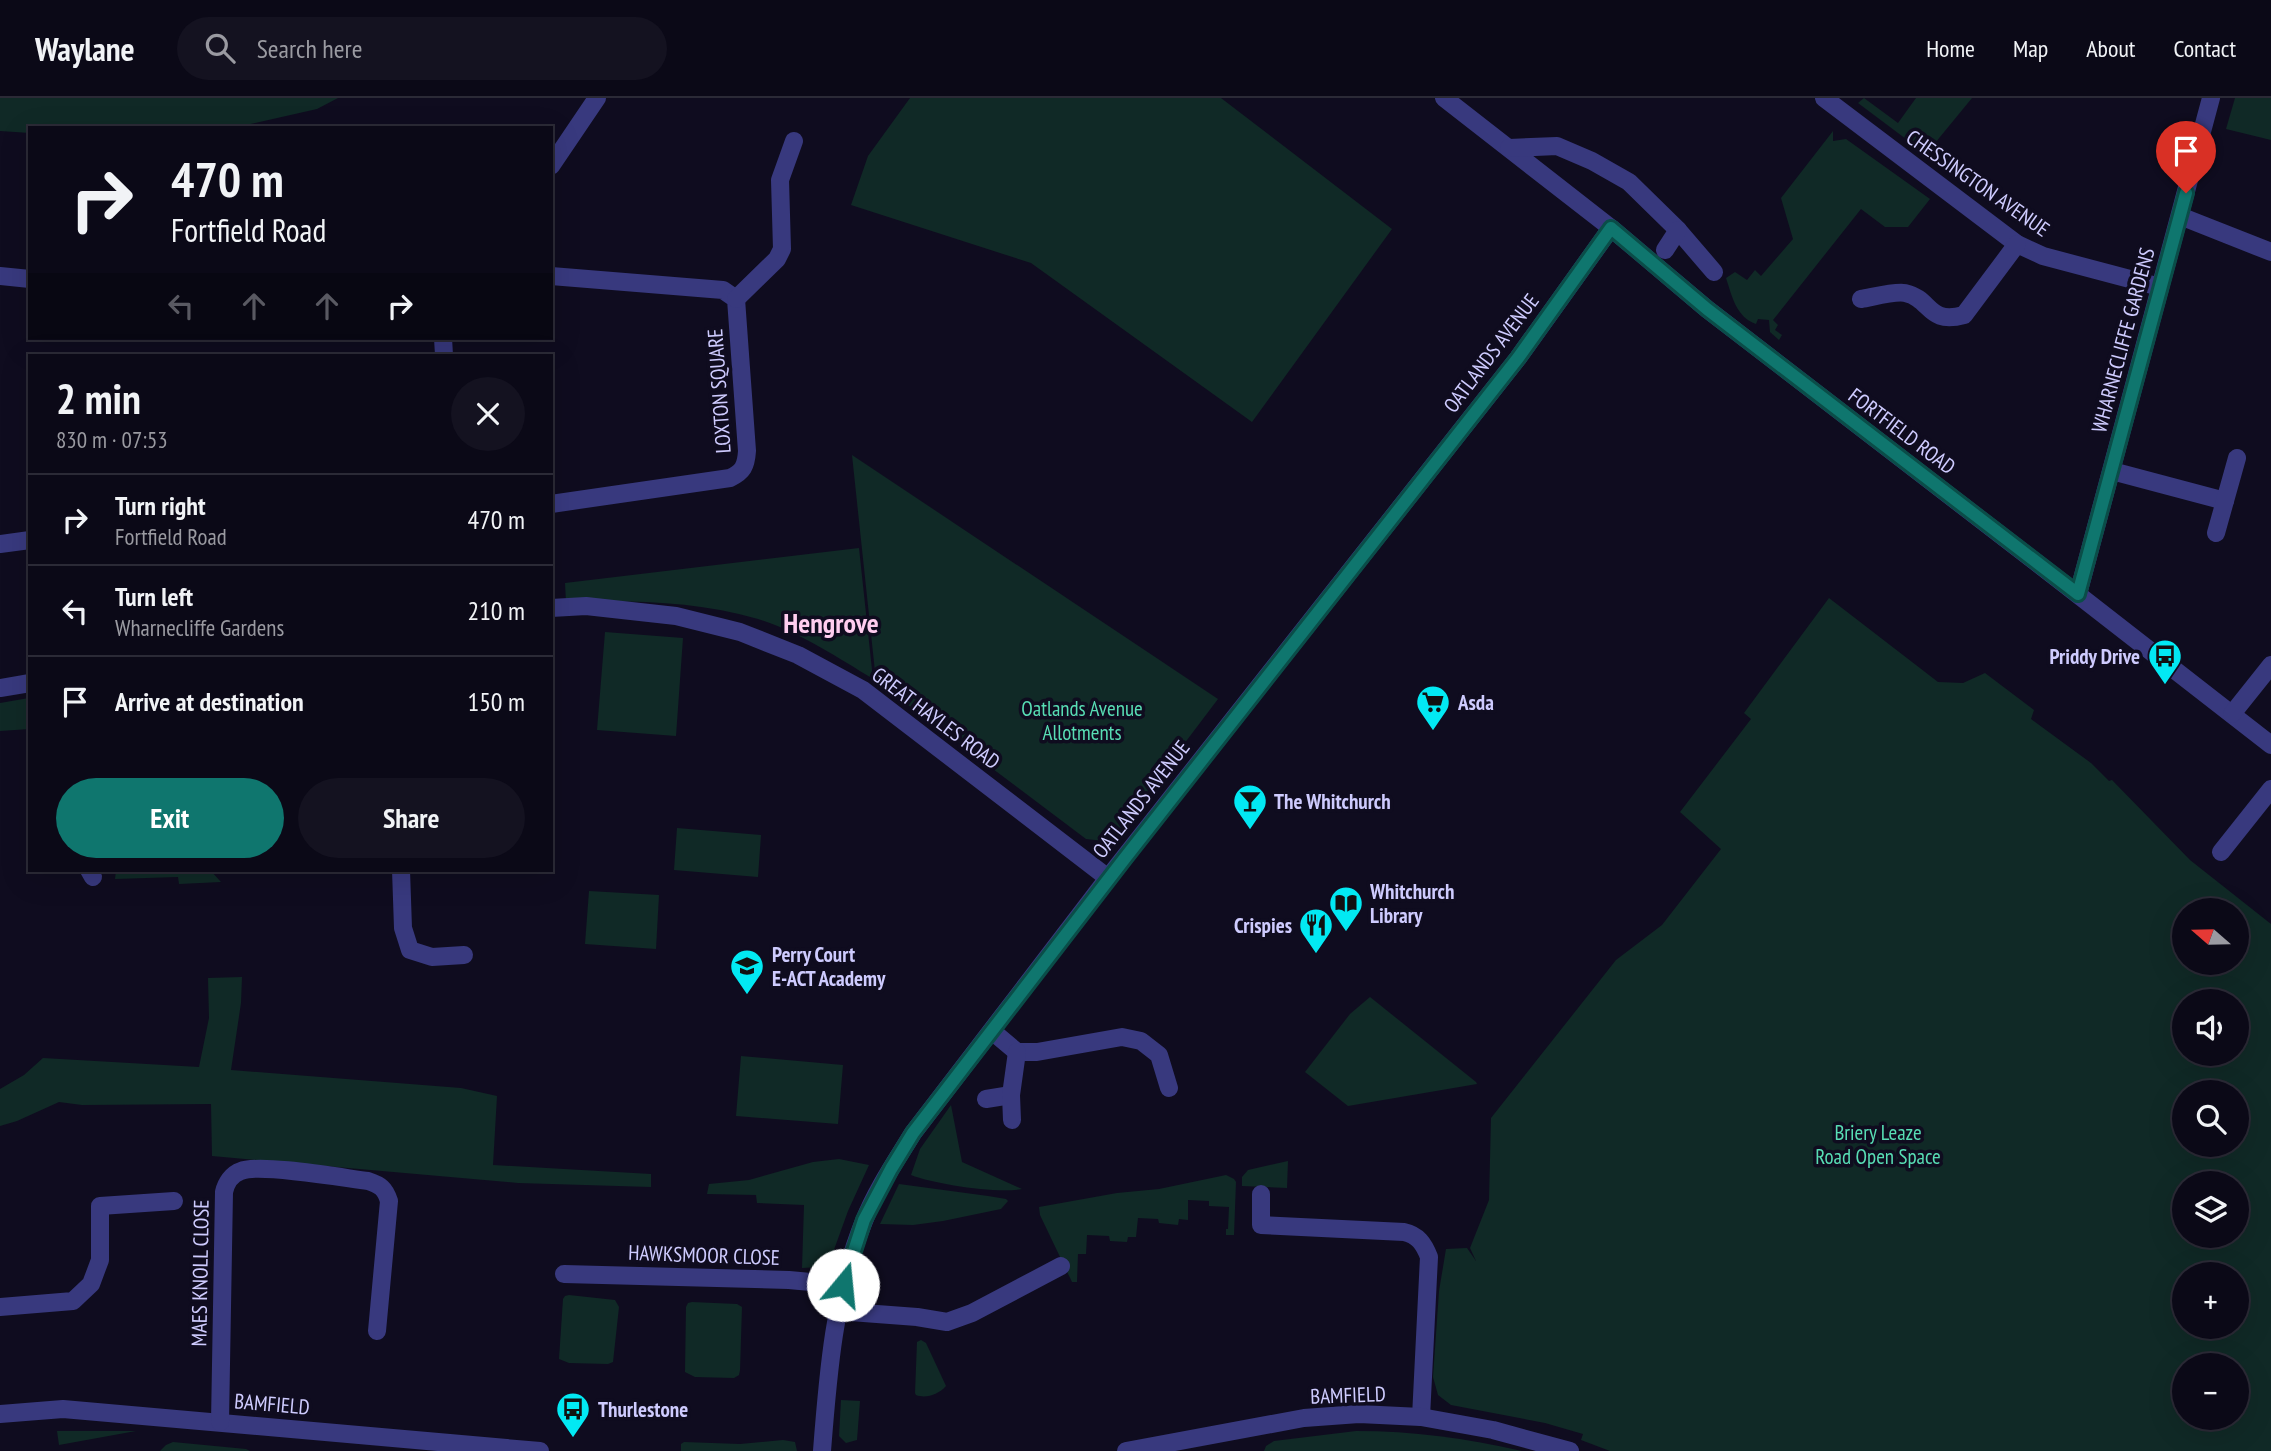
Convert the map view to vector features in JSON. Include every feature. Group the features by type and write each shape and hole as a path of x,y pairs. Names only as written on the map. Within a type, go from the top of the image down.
{"street":[{"path":"553,163 597,98"},
{"name":"FORTFIELD ROAD","path":"1444,98 1611,228 1707,309 2271,746"},
{"name":"CHESSINGTON AVENUE","path":"1824,98 2017,244 2043,256 2160,288"},
{"name":"WHARNECLIFFE GARDENS","path":"2078,594 2211,98"},
{"path":"736,299 776,259 782,249 780,180 794,141"},
{"path":"1509,148 1557,146 1592,161 1629,182 1678,230 1714,272"},
{"path":"2180,216 2271,252"},
{"name":"OATLANDS AVENUE","path":"822,1451 829,1363 843,1285 864,1220 913,1133 1108,878 1518,358 1611,228"},
{"path":"1665,250 1678,230"},
{"path":"1861,299 1902,292 1912,296 1939,317 1964,315 2017,244"},
{"path":"0,276 28,279"},
{"name":"LOXTON SQUARE","path":"553,276 723,290 736,299 747,452 746,465 740,474 730,478 553,504"},
{"path":"2216,533 2237,458"},
{"path":"2112,471 2225,501"},
{"path":"0,544 28,540"},
{"name":"GREAT HAYLES ROAD","path":"553,608 586,606 676,616 740,632 798,655 863,690 1108,878"},
{"path":"2232,714 2271,665"},
{"path":"0,688 28,683"},
{"path":"2221,852 2271,789"},
{"path":"401,872 403,928 410,950 432,957 464,956"},
{"path":"992,1031 1017,1052 1037,1052 1122,1037 1141,1041 1159,1055 1169,1088"},
{"path":"1012,1120 1011,1096 1017,1052"},
{"path":"986,1100 1011,1096"},
{"name":"MAES KNOLL CLOSE","path":"220,1422 224,1192 230,1178 241,1170 259,1168 368,1181 385,1189 389,1201 377,1331"},
{"path":"1261,1194 1261,1225 1404,1232 1423,1243 1429,1257 1421,1417"},
{"path":"0,1307 73,1301 91,1284 100,1260 100,1206 174,1201"},
{"path":"837,1311 947,1322 972,1313 1061,1266"},
{"name":"HAWKSMOOR CLOSE","path":"564,1274 789,1280 843,1285"},
{"name":"BAMFIELD","path":"0,1413 62,1409 220,1422 358,1443 540,1451"},
{"name":"BAMFIELD","path":"1126,1451 1304,1418 1359,1414 1421,1417 1493,1430 1570,1451"}],"green space":[{"path":"0,98 338,98 317,109 242,126 28,126 28,133 0,131"},
{"path":"910,98 1221,98 1392,229 1252,422 1031,263 851,205 868,156"},
{"path":"1864,98 1898,123 1916,98 1972,98 1926,154 1858,103"},
{"path":"2235,98 2271,98 2271,140 2226,129"},
{"path":"1833,131 1833,141 1846,139 1930,199 1908,227 1885,227 1861,209 1773,320 1778,325 1775,330 1782,335 1779,340 1770,332 1769,320 1758,319 1756,324 1739,311 1726,278 1735,272 1747,280 1755,270 1761,276 1793,239 1781,198"},
{"name":"Oatlands Avenue Allotments","path":"852,455 1218,699 1116,834 1104,841 1086,839 876,681"},
{"path":"859,548 873,679 788,630 735,613 663,603 566,602 565,583"},
{"name":"Briery Leaze Road Open Space","path":"1829,598 1938,682 1963,683 1985,673 2034,710 2031,719 2091,763 2109,781 2112,780 2190,860 2238,898 2172,898 2172,975 2249,975 2249,907 2271,924 2271,1451 1610,1451 1581,1440 1583,1434 1545,1423 1451,1405 1438,1395 1433,1377 1439,1291 1446,1249 1467,1248 1476,1261 1470,1248 1489,1200 1491,1118 1616,960 1662,925 1721,849 1680,812 1751,719 1744,713"},
{"path":"605,632 683,638 676,736 597,730"},
{"path":"28,698 28,729 0,731 0,703"},
{"path":"677,828 761,835 758,877 674,870"},
{"path":"116,872 212,872 221,882 179,884 178,877 115,879"},
{"path":"589,891 659,895 656,949 585,944"},
{"path":"242,977 231,1070 461,1088 497,1096 493,1165 651,1174 651,1187 518,1183 212,1156 211,1104 82,1105 59,1102 0,1126 0,1089 24,1075 43,1058 199,1067 209,1018 208,978"},
{"path":"1370,997 1477,1084 1348,1106 1305,1072 1350,1014"},
{"path":"741,1056 843,1065 838,1124 736,1116"},
{"path":"951,1105 962,1162 1022,1189 966,1187 911,1175 920,1149"},
{"path":"839,1159 869,1165 831,1258 820,1267 802,1268 804,1205 757,1203 756,1195 707,1194 709,1184 749,1180 813,1162"},
{"path":"1288,1161 1287,1188 1242,1186 1242,1177 1248,1170"},
{"path":"1226,1175 1236,1182 1234,1235 1226,1235 1229,1207 1209,1206 1209,1201 1188,1200 1188,1220 1179,1219 1178,1225 1159,1223 1158,1219 1138,1218 1136,1237 1128,1237 1127,1242 1110,1241 1109,1236 1087,1235 1086,1254 1078,1254 1077,1282 1072,1282 1040,1215 1039,1207 1117,1193 1159,1189"},
{"path":"899,1184 1008,1201 1001,1209 943,1221 913,1225 880,1224"},
{"path":"569,1295 615,1300 619,1307 613,1362 569,1363 559,1359 563,1299"},
{"path":"692,1302 737,1304 742,1307 740,1370 739,1375 734,1378 695,1377 685,1372 686,1307"},
{"path":"921,1340 926,1343 946,1386 928,1396 915,1393 917,1342"},
{"path":"841,1400 860,1401 857,1440 846,1443 839,1436"},
{"path":"57,1431 136,1431 59,1445"},
{"path":"1356,1431 1439,1436 1522,1451 1264,1451 1266,1446 1274,1441"},
{"path":"783,1440 795,1442 797,1451 681,1451 681,1444 684,1442 740,1444"},
{"path":"173,1442 246,1449 250,1451 160,1451"}],"place":[{"name":"Priddy Drive","path":"2165,686"},
{"name":"Asda","path":"1433,732"},
{"name":"The Whitchurch","path":"1250,831"},
{"name":"Whitchurch Library","path":"1346,933"},
{"name":"Crispies","path":"1316,955"},
{"name":"Perry Court E-ACT Academy","path":"747,996"},
{"name":"Thurlestone","path":"573,1439"}],"district":[{"name":"Hengrove","path":"831,622"}],"route":[{"path":"843,1285 864,1220 913,1133 1259,686 1518,358 1611,228 1707,309 2078,594 2186,193"}]}
